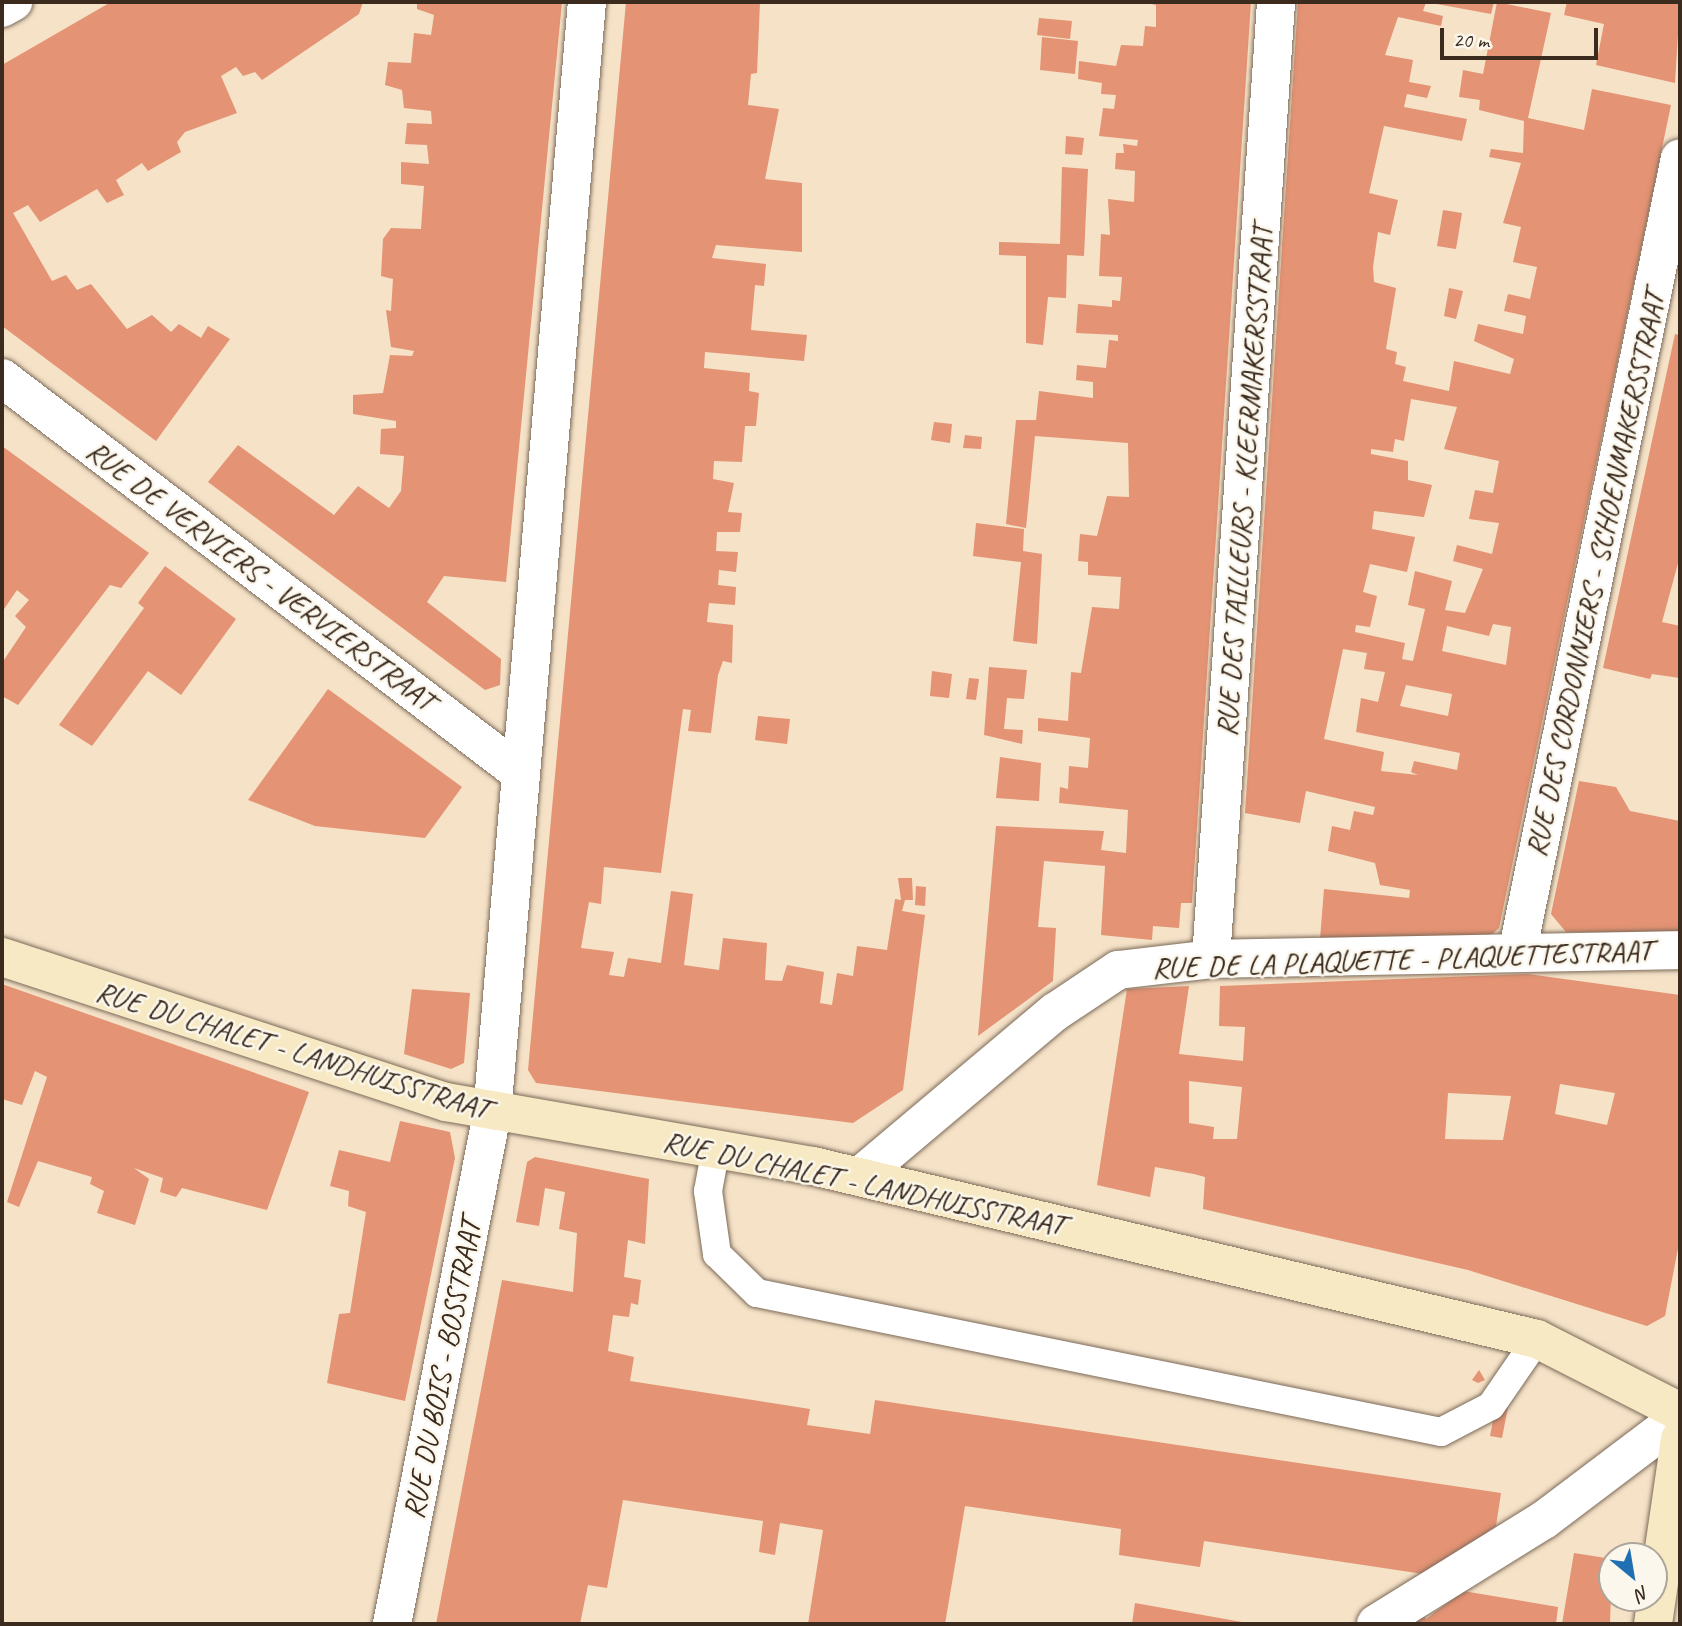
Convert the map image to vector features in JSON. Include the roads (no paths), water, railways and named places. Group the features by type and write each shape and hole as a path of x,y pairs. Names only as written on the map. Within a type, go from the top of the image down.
{"street":[{"path":"2,8 13,2"},
{"name":"RUE DU BOIS - BOSSTRAAT","path":"393,1624 492,1114 587,2"},
{"name":"RUE DES TAILLEURS - KLEERMAKERSSTRAAT","path":"1211,959 1276,2"},
{"name":"RUE DES CORDONNIERS - SCHOENMAKERSSTRAAT","path":"1518,949 1680,158"},
{"name":"RUE DE VERVIERS - VERVIERSTRAAT","path":"2,378 520,772"},
{"name":"RUE DE LA PLAQUETTE - PLAQUETTESTRAAT","path":"860,1176 1055,1012 1118,970 1211,959 1518,949 1680,950"},
{"name":"RUE DU CHALET - LANDHUISSTRAAT","path":"2,957 492,1114 716,1148 860,1176 1538,1339 1680,1415"},
{"path":"1376,1624 1545,1520 1680,1415"},
{"path":"1653,1624 1680,1439"}],"lane":[{"path":"716,1148 708,1191 718,1254 757,1293 1441,1432 1491,1406 1538,1339"}]}
